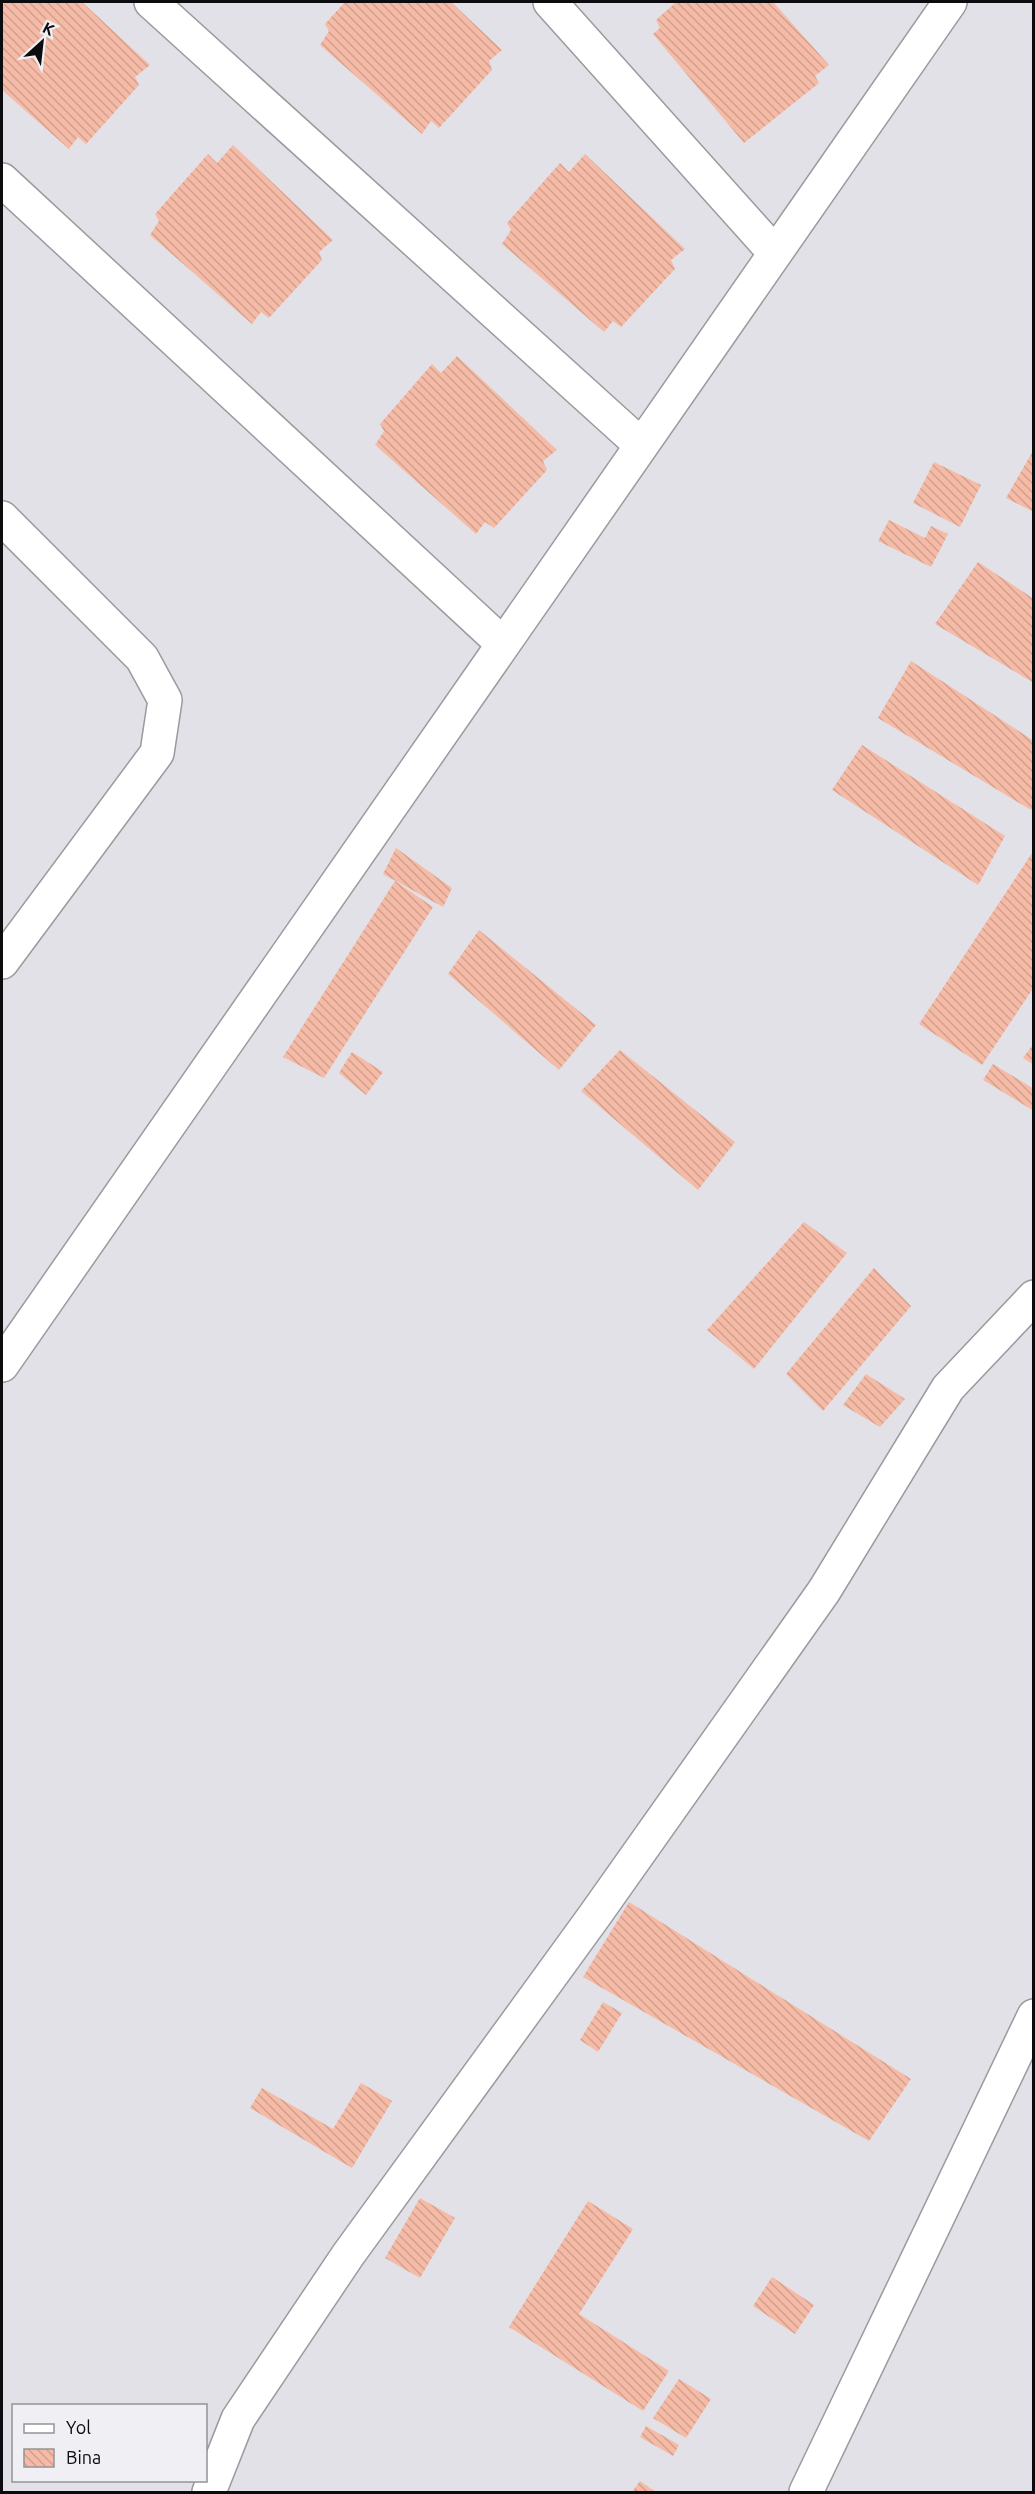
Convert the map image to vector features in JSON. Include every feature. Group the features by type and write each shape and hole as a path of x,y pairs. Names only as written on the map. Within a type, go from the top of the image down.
{"street":[{"path":"151,2 641,446"},
{"path":"550,2 775,253"},
{"path":"2,1365 950,2"},
{"path":"2,180 503,644"},
{"path":"2,518 142,658 165,699 157,753 2,963"},
{"path":"209,2493 238,2419 348,2255 595,1915 824,1591 948,1388 1034,1297"},
{"path":"806,2493 1034,2016"}],"building":[{"path":"5,2 82,2 150,65 135,77 139,85 86,144 78,137 69,149 2,90 2,6"},
{"path":"345,2 451,2 502,50 489,61 492,70 439,128 431,121 422,134 320,45 329,31 325,24"},
{"path":"676,2 773,2 829,65 815,76 819,83 744,143 653,34 660,28 656,20"},
{"path":"233,145 333,240 319,252 322,260 269,318 261,312 252,324 150,235 159,221 155,214 208,154 217,163"},
{"path":"585,154 685,249 671,260 675,269 621,327 613,321 604,332 502,244 511,230 507,223 560,163 569,172"},
{"path":"457,356 557,450 543,461 547,470 494,528 485,522 476,534 375,445 384,431 380,424 432,364 441,373"},
{"path":"1034,449 1034,512 1006,498"},
{"path":"934,462 981,485 960,527 913,503"},
{"path":"889,520 925,538 931,526 948,534 931,567 878,541"},
{"path":"978,562 1034,599 1034,683 935,624"},
{"path":"911,661 1034,741 1034,805 1031,810 878,718"},
{"path":"862,745 1005,836 978,885 832,790"},
{"path":"396,848 452,888 443,907 383,874"},
{"path":"1034,850 1034,987 982,1065 919,1024"},
{"path":"395,881 433,907 324,1078 283,1057"},
{"path":"479,930 596,1025 559,1070 448,974"},
{"path":"1034,1043 1034,1065 1023,1058"},
{"path":"620,1050 735,1142 698,1190 581,1091"},
{"path":"352,1052 383,1072 366,1095 339,1073"},
{"path":"993,1064 1034,1089 1034,1111 983,1080"},
{"path":"804,1222 847,1253 754,1369 707,1330"},
{"path":"874,1268 911,1306 823,1411 786,1374"},
{"path":"866,1374 905,1399 880,1427 843,1405"},
{"path":"629,1902 911,2079 869,2141 583,1977"},
{"path":"603,2002 622,2013 598,2052 580,2040"},
{"path":"361,2083 392,2101 352,2168 250,2108 262,2088 333,2129"},
{"path":"420,2198 455,2218 420,2278 385,2258"},
{"path":"588,2201 633,2229 579,2314 669,2371 643,2411 509,2327"},
{"path":"772,2277 814,2305 795,2334 753,2306"},
{"path":"679,2379 711,2399 686,2438 653,2418"},
{"path":"646,2426 679,2445 673,2456 640,2437"},
{"path":"640,2481 656,2492 632,2492"}]}
